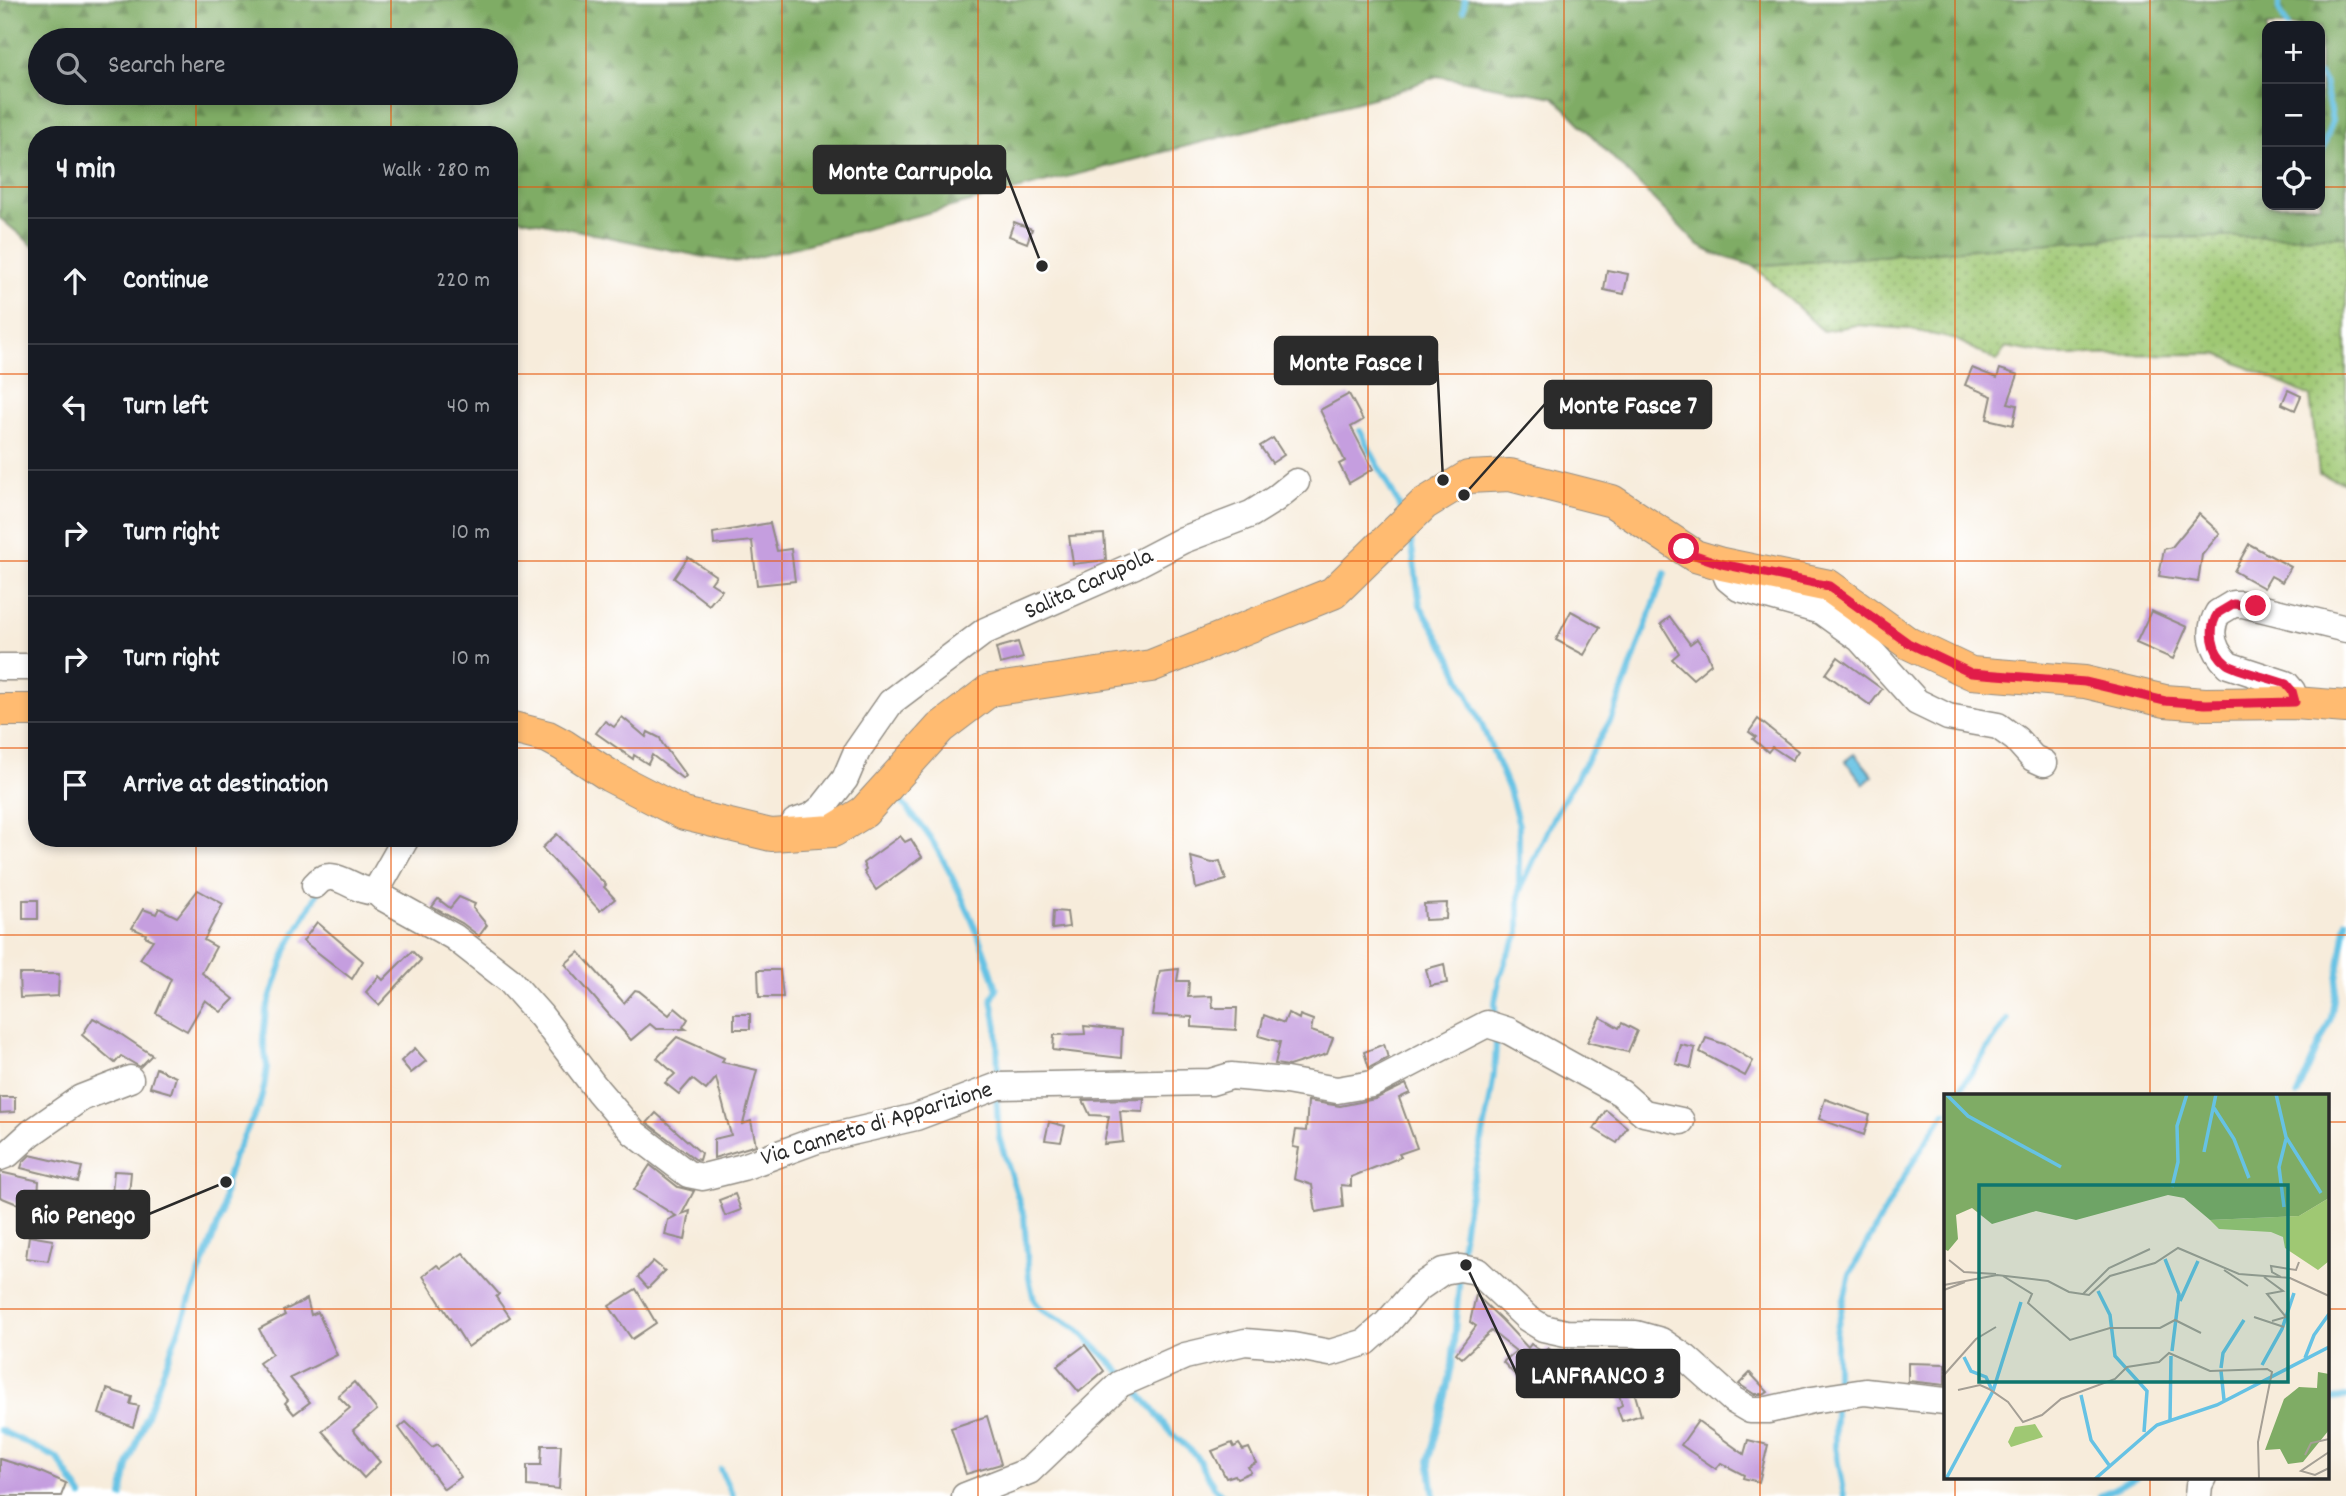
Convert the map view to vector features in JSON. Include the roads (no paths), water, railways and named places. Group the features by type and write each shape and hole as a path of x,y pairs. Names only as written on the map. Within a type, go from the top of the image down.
{"main road":[{"path":"518,729 548,737 627,785 684,814 771,835 833,831 864,812 940,728 990,691 1151,666 1332,593 1424,504 1468,477 1510,475 1612,501 1695,555 1722,564 1829,586 1908,643 1971,673 2085,682 2165,701 2205,704 2295,702 2346,706"},
{"path":"0,710 28,710"}],"street":[{"name":"Salita Carupola","path":"789,835 795,822 812,816 823,807 845,779 857,751 891,702 985,631 1125,570 1183,540 1251,514 1296,482"},
{"path":"1722,564 1728,579 1739,588 1821,611 1860,639 1917,702 1948,717 1998,726 2016,738 2033,758 2044,763"},
{"path":"2295,702 2292,691 2286,684 2237,668 2221,658 2216,649 2212,629 2218,613 2233,604 2243,604 2346,629"},
{"path":"0,667 28,667"},
{"path":"315,885 323,877 330,877 369,892 376,891 401,847"},
{"name":"Via Canneto di Apparizione","path":"376,891 382,897 454,937 509,980 634,1133 688,1174 695,1176 703,1177 743,1167 817,1140 916,1117 998,1086 1211,1082 1231,1076 1286,1080 1337,1090 1372,1084 1487,1024 1509,1031 1621,1093 1644,1113 1681,1121"},
{"path":"0,1157 8,1154 31,1133 81,1098 130,1079"},
{"path":"965,1496 1029,1471 1120,1384 1185,1356 1245,1342 1293,1346 1330,1353 1366,1342 1417,1289 1443,1271 1460,1268 1477,1271 1527,1318 1543,1328 1566,1333 1636,1334 1661,1341 1686,1358 1733,1400 1750,1410 1768,1410 1865,1392 1944,1401"},
{"path":"2198,1496 2202,1478"}],"water":[{"path":"1855,754 1873,776 1864,784 1846,761"}],"waterway":[{"path":"1463,11 1465,0"},
{"path":"2279,0 2279,9 2285,21"},
{"path":"2323,147 2332,121 2325,84"},
{"path":"1360,431 1403,513"},
{"path":"1410,533 1420,605 1450,656 1481,723 1509,790 1519,825 1519,934 1507,956 1499,981 1495,1020"},
{"path":"1519,892 1554,816 1613,716 1665,573"},
{"path":"900,800 926,832 944,861 970,915 991,970 997,989 992,999 997,1027 998,1079"},
{"path":"122,1496 128,1466 221,1216 226,1182 234,1156 259,1106 267,1067 263,1038 266,1011 287,948 319,891"},
{"path":"2297,1094 2331,1018 2346,921"},
{"path":"1957,1094 2007,1020"},
{"path":"1461,1258 1468,1202 1492,1091 1496,1034"},
{"path":"996,1093 999,1137 1024,1217 1029,1278 1034,1300 1042,1310 1075,1327 1123,1374"},
{"path":"1836,1385 1836,1333 1850,1274 1906,1173 1944,1114"},
{"path":"1434,1496 1429,1459 1452,1365 1460,1274"},
{"path":"1133,1385 1172,1434 1196,1455 1214,1487 1223,1496"},
{"path":"2328,1400 2346,1397"},
{"path":"1835,1405 1835,1447 1844,1496"},
{"path":"0,1430 57,1458 82,1496"},
{"path":"720,1469 733,1496"},
{"path":"2100,1496 2134,1478"}],"place":[{"name":"Monte Carrupola","path":"1042,266"},
{"name":"Monte Fasce 1","path":"1443,480"},
{"name":"Monte Fasce 7","path":"1464,495"},
{"name":"Rio Penego","path":"226,1182"},
{"name":"LANFRANCO 3","path":"1466,1265"}]}
